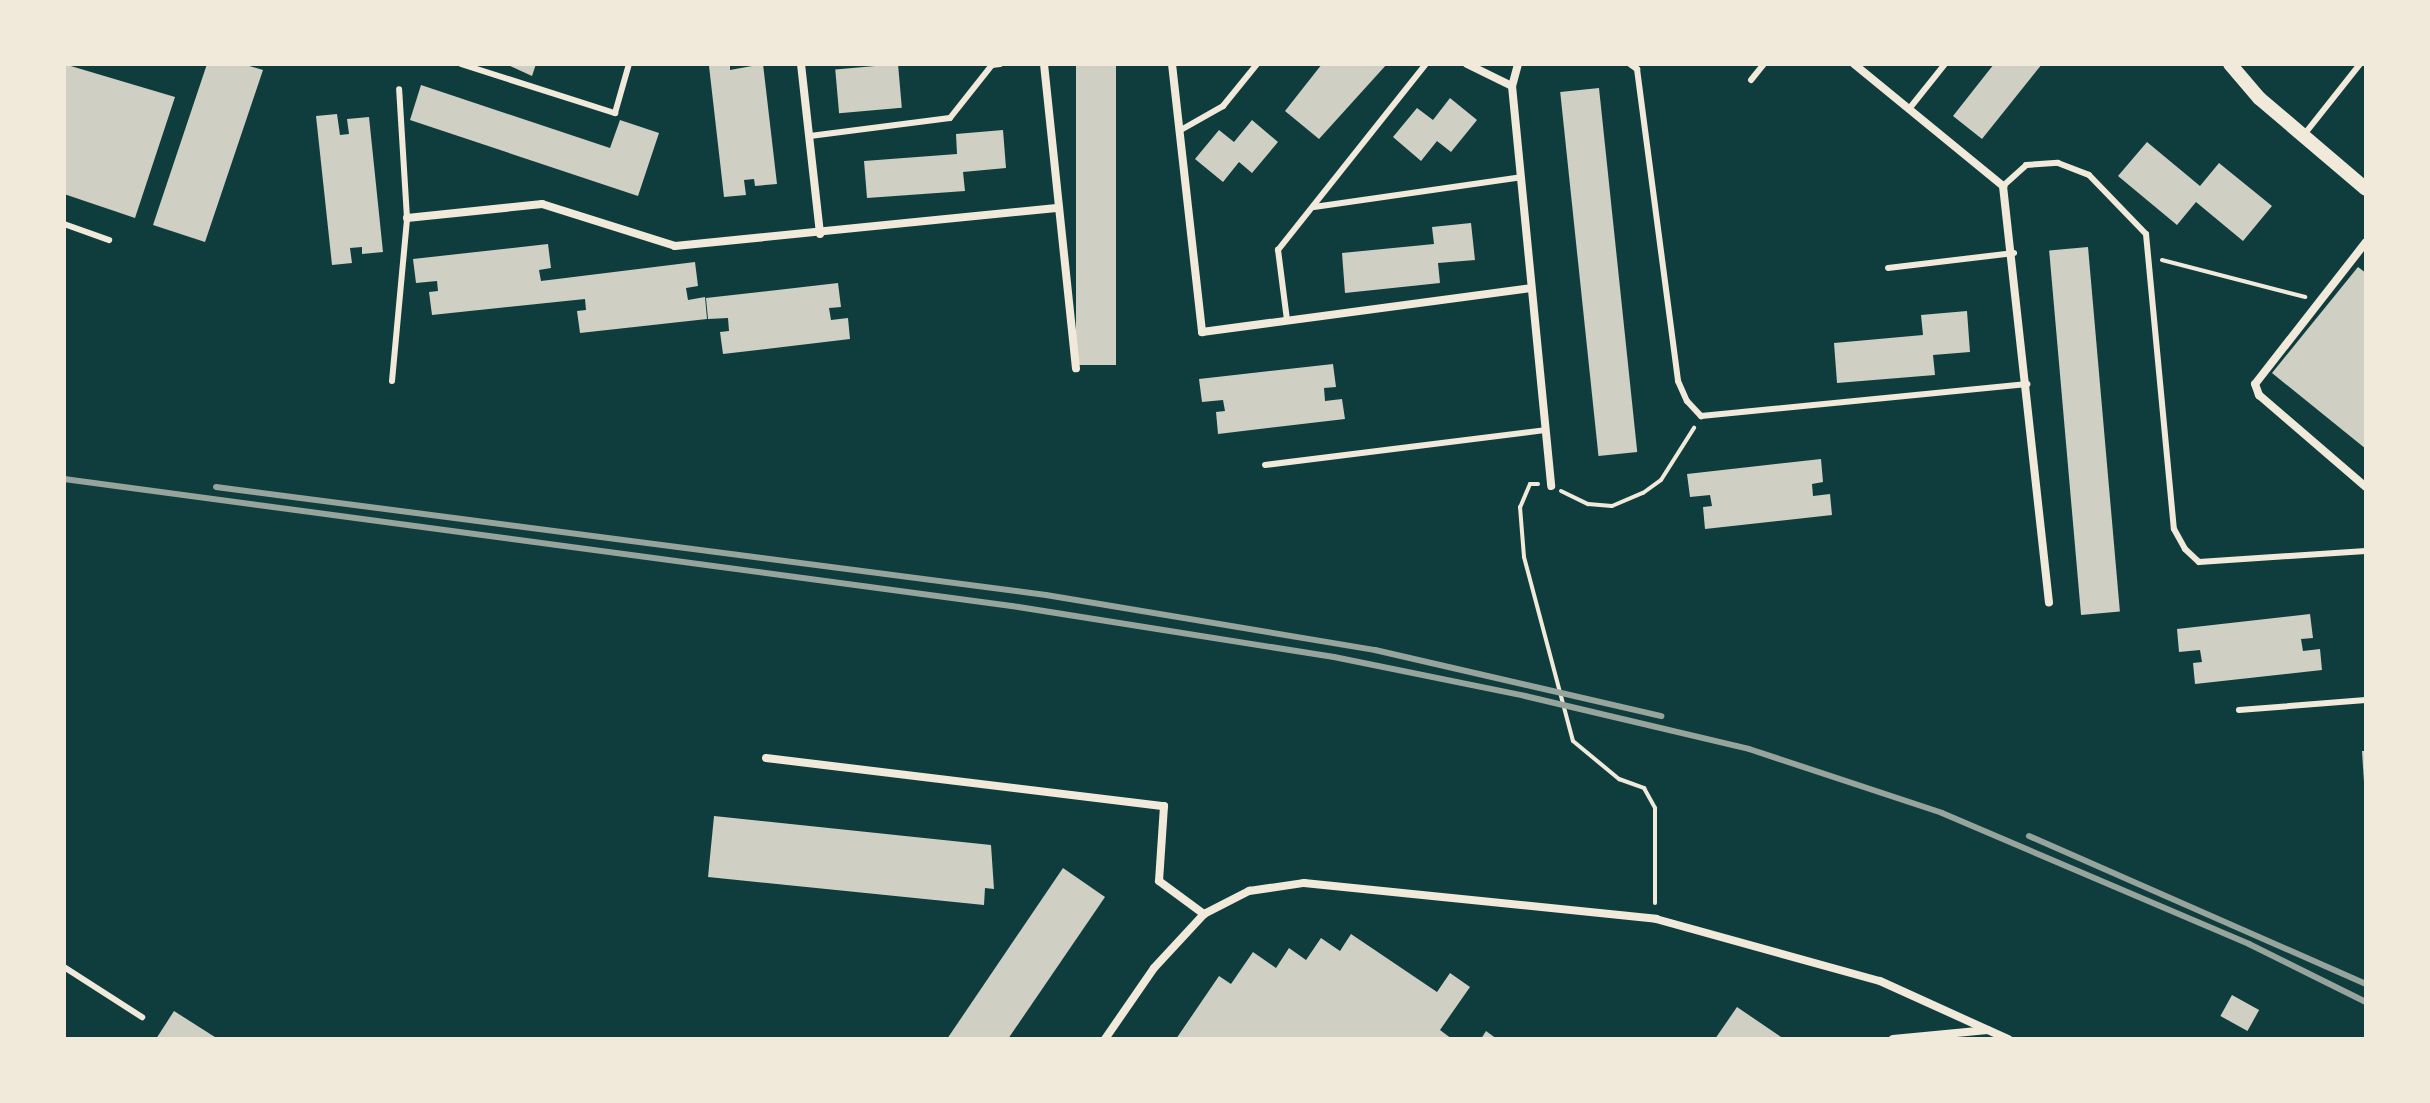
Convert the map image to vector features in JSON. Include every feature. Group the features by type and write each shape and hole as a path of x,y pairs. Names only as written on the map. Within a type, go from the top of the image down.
{"street":[{"path":"801,64 820,234"},
{"path":"1044,64 1076,368"},
{"path":"1172,64 1202,332 1531,288"},
{"path":"1467,64 1512,86"},
{"path":"1518,64 1512,86 1551,486"},
{"path":"1854,64 2003,186 2014,253 2049,602"},
{"path":"2230,64 2303,136 2366,189"},
{"path":"407,218 542,204 675,246 1059,208"},
{"path":"2366,242 2257,376 2255,387 2366,487"},
{"path":"766,758 1164,806 1159,881 1204,914"},
{"path":"1105,1039 1154,968 1204,914 1249,891 1304,883 1656,919 1880,981 2008,1039"},
{"path":"1893,1039 1990,1030"}],"lane":[{"path":"461,64 615,113 629,64"},
{"path":"810,136 950,118 992,65 1000,64"},
{"path":"1179,131 1223,106 1257,64"},
{"path":"1287,320 1278,250 1426,64"},
{"path":"1630,64 1637,69 1678,381 1687,401 1701,416 2027,384"},
{"path":"1751,80 1764,64"},
{"path":"1909,109 1945,64"},
{"path":"2303,136 2360,64"},
{"path":"392,381 407,218 399,89"},
{"path":"2003,186 2026,165 2058,163 2089,175 2134,216 2146,234 2174,529 2185,549 2199,562 2366,551"},
{"path":"1313,208 1521,177"},
{"path":"64,224 109,240"},
{"path":"1888,268 2014,253"},
{"path":"1265,465 1545,430"},
{"path":"2239,710 2366,700"},
{"path":"64,967 142,1017"}],"path":[{"path":"2148,256 2319,300"},
{"path":"1656,919 1655,808 1644,788 1619,779 1573,741 1524,557 1520,507 1530,484 1551,486 1588,504 1612,506 1643,493 1661,480 1701,416"}],"building":[{"path":"64,64 175,97 135,218 64,194"},
{"path":"207,64 243,64 263,70 205,242 153,225"},
{"path":"506,64 536,64 532,76"},
{"path":"730,64 730,70 763,64 777,184 755,186 754,179 744,180 746,195 724,197 709,66"},
{"path":"898,64 902,108 839,113 835,69"},
{"path":"1076,64 1116,64 1116,365 1076,365"},
{"path":"1322,64 1387,64 1319,139 1285,111"},
{"path":"1994,64 2042,64 1982,139 1953,116"},
{"path":"421,85 610,148 620,120 659,133 638,196 410,120"},
{"path":"1599,88 1637,452 1598,456 1560,92"},
{"path":"1450,98 1477,120 1451,152 1437,141 1421,161 1393,137 1417,108 1433,120"},
{"path":"337,114 340,135 349,134 347,119 369,117 383,252 362,254 362,247 350,248 352,263 332,265 316,116"},
{"path":"1252,120 1278,142 1252,173 1239,162 1223,182 1195,159 1219,130 1234,142"},
{"path":"1003,130 1006,168 963,172 965,191 867,198 864,161 957,154 956,134"},
{"path":"2147,142 2200,186 2219,163 2272,206 2243,241 2196,202 2177,225 2118,176"},
{"path":"1471,223 1475,260 1438,263 1440,283 1345,293 1342,253 1434,244 1432,227"},
{"path":"548,244 551,268 539,270 541,281 695,262 698,286 686,288 688,300 705,297 707,319 580,333 577,311 586,310 585,299 432,315 429,292 438,291 437,281 416,283 413,259"},
{"path":"2088,247 2120,612 2081,615 2049,250"},
{"path":"2358,267 2366,273 2366,449 2272,373"},
{"path":"838,283 841,307 829,308 831,320 848,318 850,339 723,354 720,332 729,331 728,318 708,319 706,298"},
{"path":"1967,311 1970,352 1933,355 1935,375 1837,383 1834,343 1923,335 1921,315"},
{"path":"1333,364 1336,387 1324,388 1325,401 1342,399 1345,419 1218,434 1216,412 1225,411 1223,400 1202,402 1199,379"},
{"path":"1821,459 1823,482 1812,484 1813,496 1830,494 1832,515 1705,529 1703,507 1712,506 1710,495 1690,497 1687,474"},
{"path":"2310,614 2313,638 2301,639 2303,651 2320,649 2322,670 2195,684 2193,663 2202,662 2200,650 2179,652 2177,629"},
{"path":"2362,751 2366,751 2366,782 2364,782"},
{"path":"714,816 991,845 994,889 985,888 984,905 708,877"},
{"path":"1063,868 1105,897 1008,1039 947,1039"},
{"path":"1351,934 1437,992 1450,973 1470,987 1440,1030 1452,1039 1176,1039 1219,976 1231,984 1253,952 1276,968 1289,948 1306,960 1321,938 1340,951"},
{"path":"2232,995 2259,1010 2247,1031 2220,1016"},
{"path":"1737,1007 1784,1039 1715,1039"},
{"path":"174,1011 218,1039 156,1039"},
{"path":"1486,1031 1497,1039 1481,1039"}],"railway":[{"path":"64,479 1012,606 1334,657 1525,696 1749,749 1942,813 2249,944 2366,1002"},
{"path":"216,487 1046,595 1375,650 1661,716"},
{"path":"2029,836 2366,984"}]}
